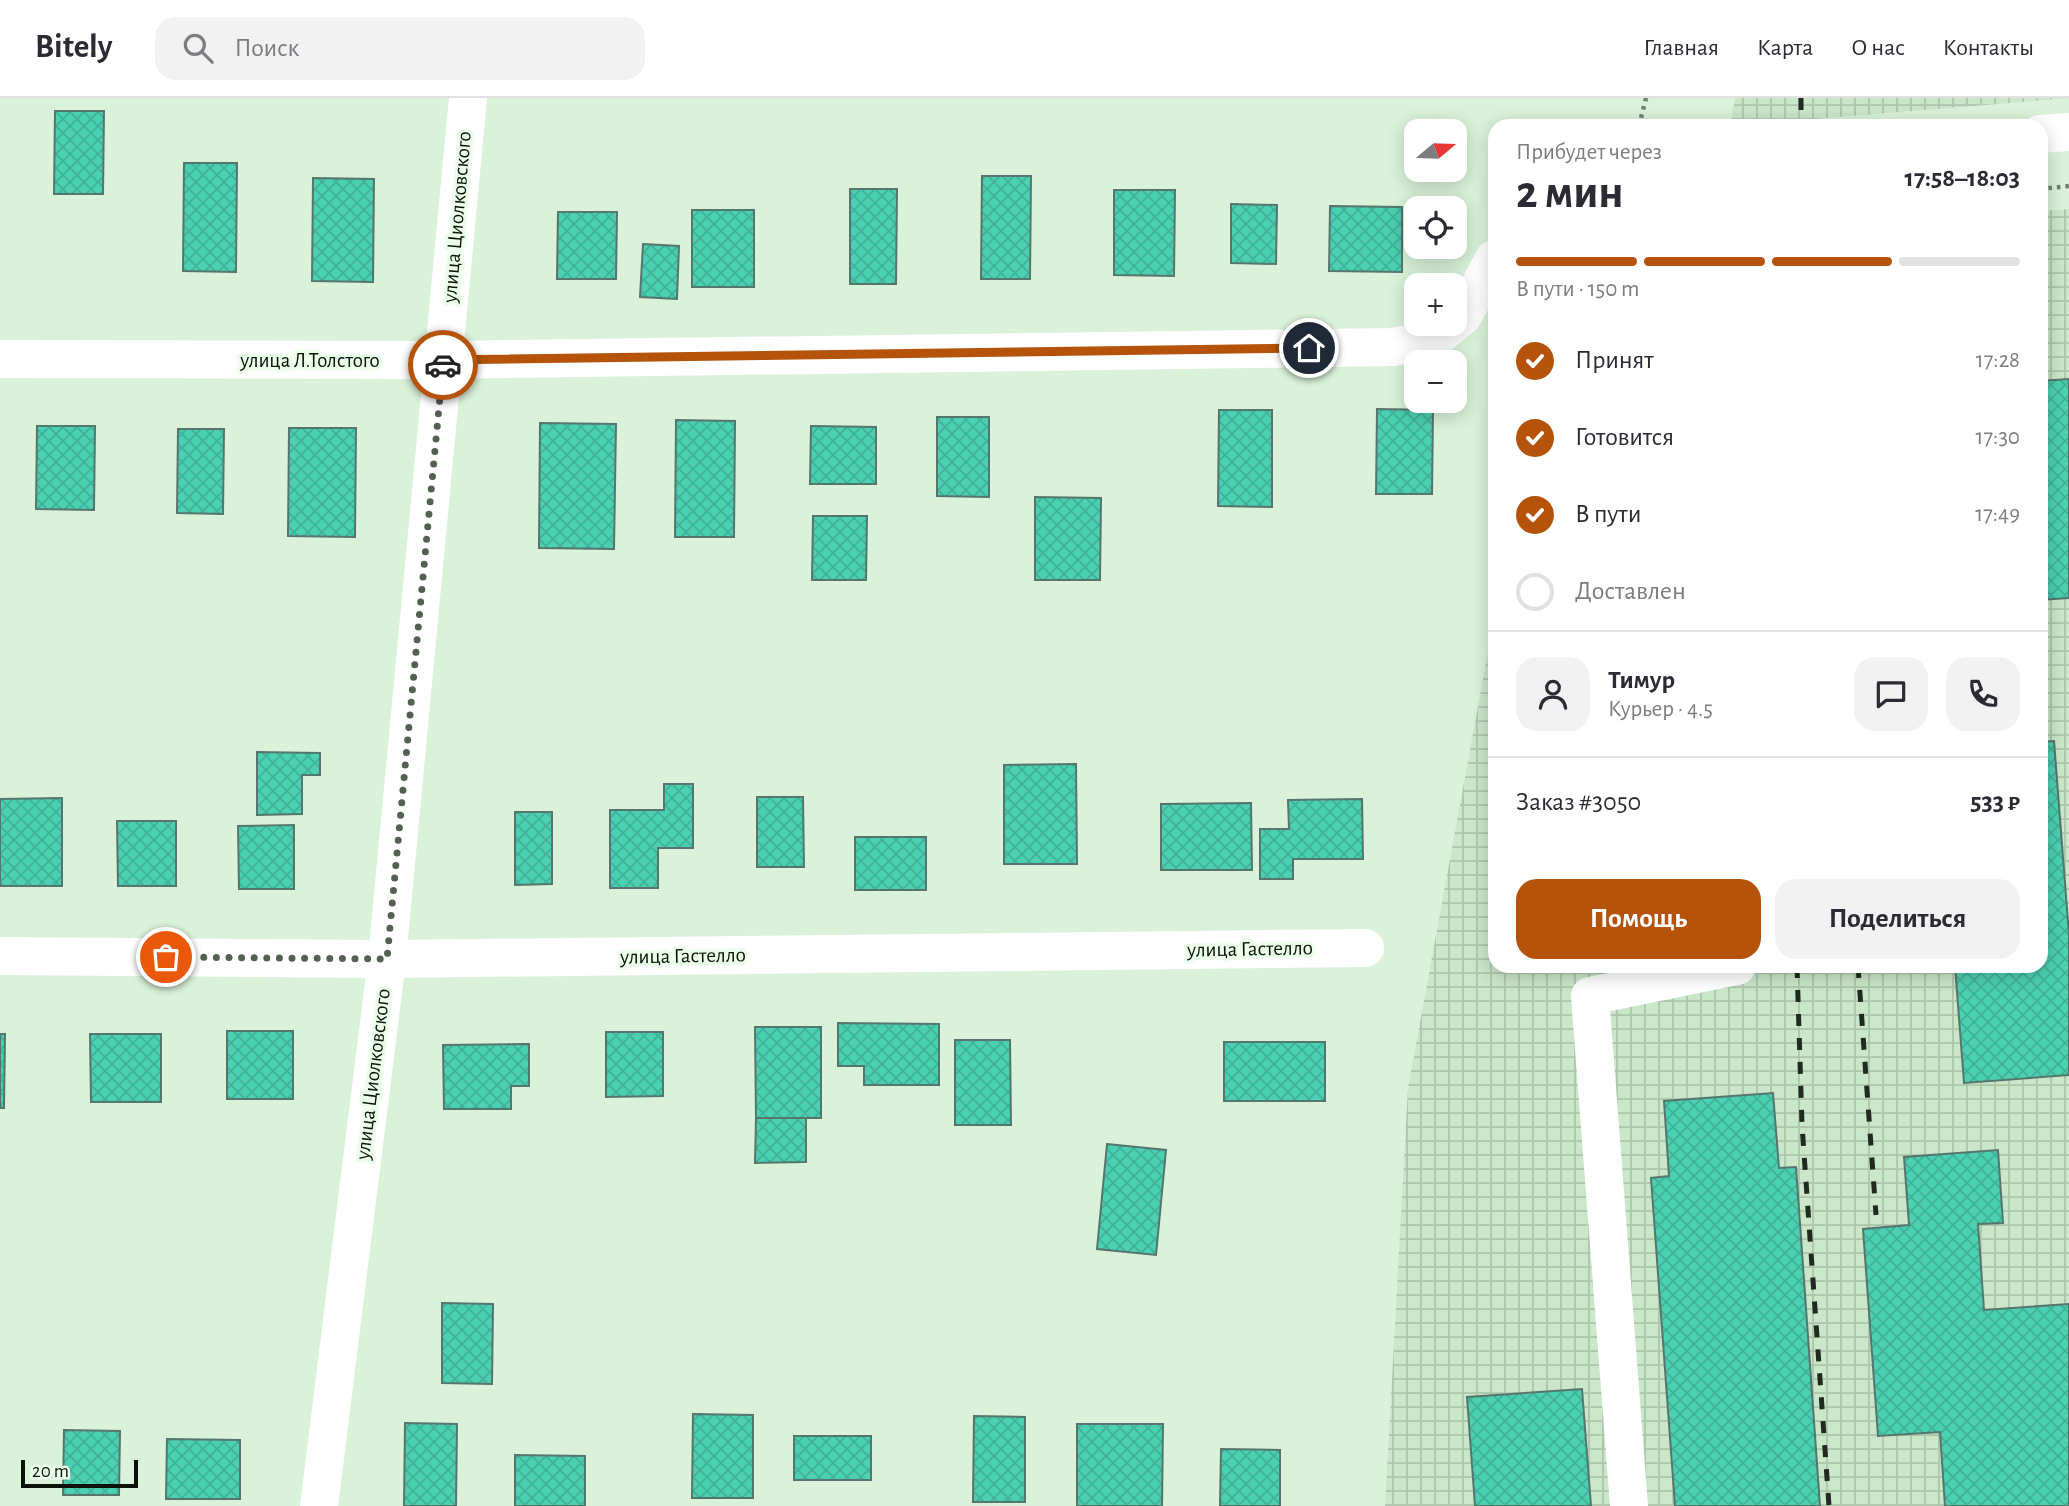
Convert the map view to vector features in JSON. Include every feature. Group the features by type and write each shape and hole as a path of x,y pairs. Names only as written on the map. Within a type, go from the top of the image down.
{"street":[{"name":"улица Циолковского","path":"319,1506 387,959 468,98"},
{"path":"2048,133 2069,132"},
{"name":"улица Л.Толстого","path":"1467,309 1488,270"},
{"name":"улица Л.Толстого","path":"0,359 443,360 1393,347 1434,340 1439,336"},
{"name":"улица Гастелло","path":"0,956 387,959 1365,948"},
{"path":"1629,1506 1590,996 1703,973"}],"path":[{"path":"1641,119 1646,98"},
{"path":"2048,187 2069,186"}],"shaded area":[{"path":"1735,98 2069,98 1815,119 1731,119"},
{"path":"2069,209 2069,1506 1385,1506 1408,1088 1488,652 1488,973 2048,973 2048,210"}],"building":[{"path":"55,111 104,111 103,194 54,194"},
{"path":"184,163 237,163 236,272 183,271"},
{"path":"982,176 1031,176 1030,279 981,279"},
{"path":"313,178 374,179 373,282 312,281"},
{"path":"850,189 897,189 896,284 850,284"},
{"path":"1114,190 1175,190 1174,276 1114,275"},
{"path":"1231,204 1277,205 1276,264 1231,263"},
{"path":"1330,206 1402,207 1402,272 1329,271"},
{"path":"692,210 754,210 754,287 692,287"},
{"path":"558,212 617,212 616,279 557,279"},
{"path":"643,244 679,246 677,299 640,297"},
{"path":"2069,379 2069,598 2048,599 2048,380"},
{"path":"1377,409 1433,413 1432,494 1376,494"},
{"path":"1219,410 1272,410 1272,507 1218,506"},
{"path":"937,417 989,417 989,497 937,496"},
{"path":"676,420 735,421 734,537 675,537"},
{"path":"540,423 616,424 614,549 539,548"},
{"path":"37,426 95,426 94,510 36,509"},
{"path":"811,426 876,427 876,484 810,484"},
{"path":"289,428 356,428 355,537 288,536"},
{"path":"178,429 224,429 223,514 177,513"},
{"path":"1035,497 1101,498 1100,580 1035,580"},
{"path":"813,516 867,516 866,580 812,580"},
{"path":"2048,741 2054,741 2069,935 2069,1075 1964,1083 1956,973 2048,973"},
{"path":"257,752 320,753 320,775 302,775 302,814 257,815"},
{"path":"1076,764 1077,864 1004,864 1004,765"},
{"path":"664,784 693,784 693,848 658,848 658,888 610,888 610,810 664,810"},
{"path":"757,797 803,797 804,867 757,867"},
{"path":"62,798 62,886 0,886 0,799"},
{"path":"1362,799 1363,859 1293,859 1293,879 1260,879 1260,829 1289,829 1288,800"},
{"path":"1251,803 1252,870 1161,870 1161,804"},
{"path":"515,812 552,812 552,884 515,885"},
{"path":"117,821 176,821 176,886 118,886"},
{"path":"294,825 294,889 239,889 238,826"},
{"path":"855,837 926,837 926,890 855,890"},
{"path":"838,1023 939,1024 939,1085 864,1085 864,1066 838,1066"},
{"path":"755,1027 821,1027 821,1118 756,1118"},
{"path":"227,1031 293,1031 293,1099 227,1099"},
{"path":"606,1032 663,1032 663,1096 606,1097"},
{"path":"0,1034 5,1034 4,1108 0,1108"},
{"path":"90,1034 161,1034 161,1102 91,1102"},
{"path":"955,1040 1010,1040 1011,1125 955,1125"},
{"path":"1224,1042 1325,1042 1325,1101 1224,1101"},
{"path":"529,1044 529,1086 511,1086 511,1109 444,1109 443,1045"},
{"path":"1773,1093 1779,1168 1796,1167 1820,1506 1675,1506 1651,1178 1669,1176 1664,1101"},
{"path":"756,1118 806,1118 806,1162 755,1163"},
{"path":"1107,1144 1166,1150 1156,1255 1097,1249"},
{"path":"1998,1150 2003,1223 1978,1224 1984,1310 2069,1304 2069,1506 1945,1506 1940,1432 1878,1436 1863,1229 1909,1225 1904,1157"},
{"path":"442,1303 493,1304 492,1384 442,1383"},
{"path":"1582,1389 1591,1506 1475,1506 1467,1397"},
{"path":"693,1414 753,1415 753,1498 692,1498"},
{"path":"974,1416 1025,1417 1025,1502 973,1502"},
{"path":"405,1423 457,1424 456,1506 404,1506"},
{"path":"1077,1424 1163,1424 1162,1506 1077,1506"},
{"path":"64,1430 120,1431 119,1495 63,1495"},
{"path":"794,1436 871,1436 871,1480 794,1480"},
{"path":"167,1439 240,1440 240,1499 166,1499"},
{"path":"1221,1449 1280,1450 1280,1506 1220,1506"},
{"path":"515,1455 585,1456 585,1506 515,1506"}],"railway":[{"path":"1801,98 1801,119"},
{"path":"1797,973 1802,1125 1829,1506"},
{"path":"1859,973 1876,1215"}],"way so far":[{"path":"166,957 387,959 443,365"}],"route":[{"path":"443,365 443,360 1309,348"}]}
